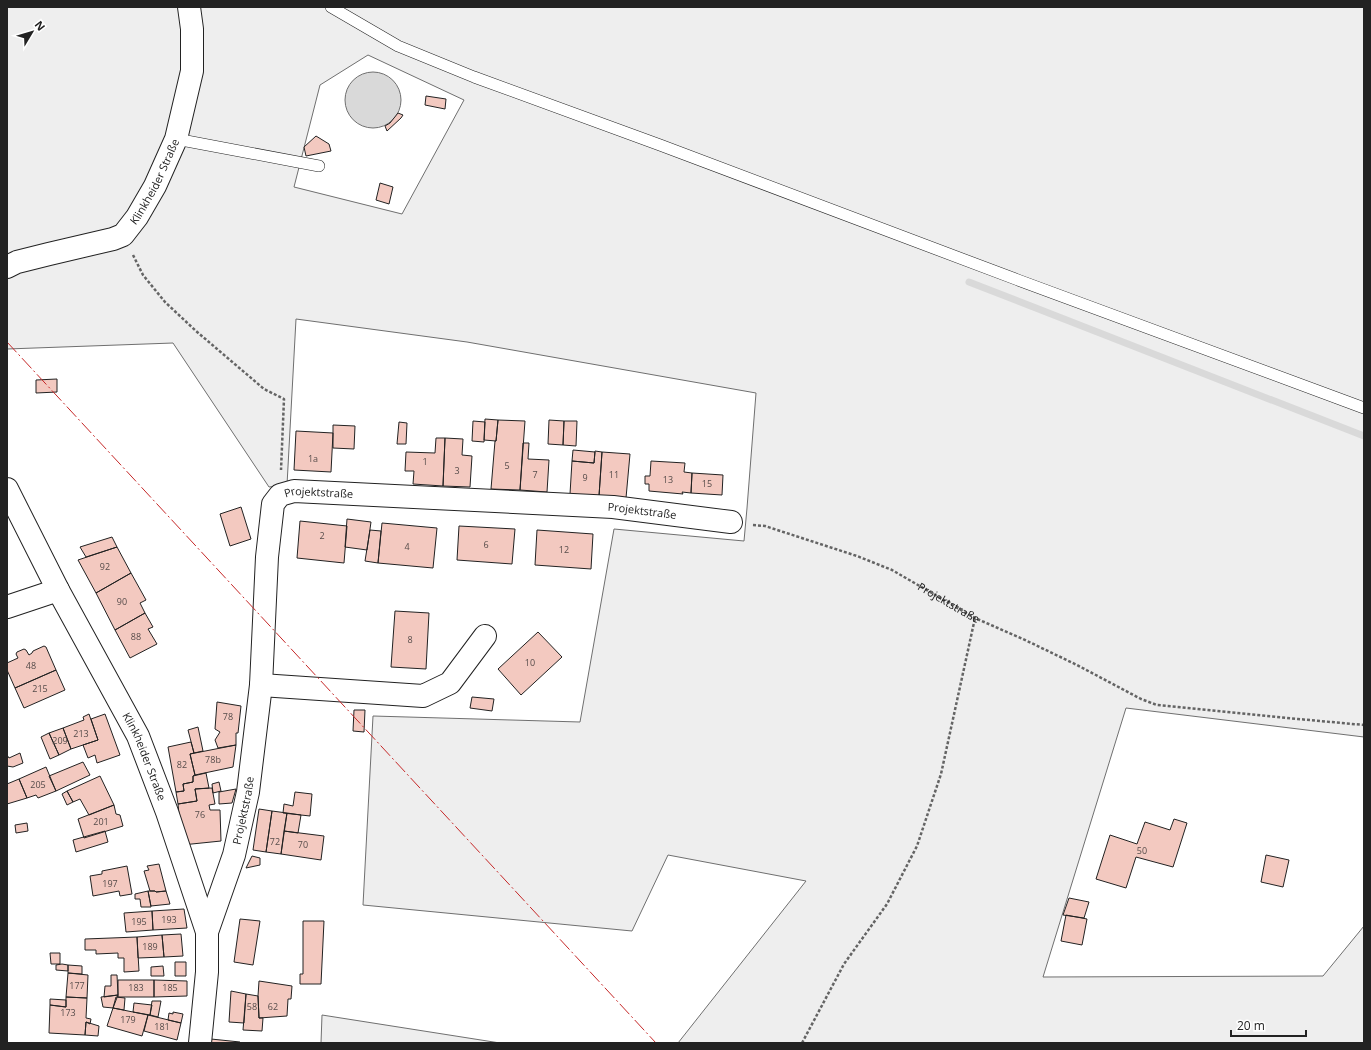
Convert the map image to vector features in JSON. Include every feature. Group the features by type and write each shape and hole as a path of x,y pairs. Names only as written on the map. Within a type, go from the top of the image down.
{"street":[{"name":"Klinkheider Straße","path":"7,267 17,262 113,239 123,234 137,217 156,186 176,138 192,71 192,29 189,7"},
{"name":"Klinkheider Straße","path":"7,491 58,590 138,736 167,812 207,932 207,972 200,1043"},
{"name":"Projektstraße","path":"207,932 234,855 246,800 261,685 267,558 273,504 280,495 294,491 613,507 731,522"},
{"path":"7,607 58,590"},
{"path":"261,685 423,696 450,683 485,636"}],"lane":[{"path":"331,7 398,46 474,77 660,145 1048,292 1364,408"},
{"path":"176,138 319,166"}],"path":[{"path":"123,234 143,275 165,302 196,331 264,389 284,399 280,495"},
{"name":"Projektstraße","path":"731,522 765,526 892,570 975,618 1063,658 1141,699 1157,704 1364,725"},
{"path":"802,1043 844,964 887,904 918,846 941,774 975,618"}],"shaded area":[{"path":"7,7 1364,7 1364,737 1126,708 1043,977 1323,976 1364,926 1364,1043 678,1043 806,881 668,855 632,931 363,905 373,716 580,722 614,529 744,541 756,393 467,342 296,319 287,485 269,487 173,343 7,349 7,280 11,275 7,267","holes":["368,55 464,100 402,214 294,187 320,85"]},
{"path":"367,72 379,72 389,76 397,84 401,94 401,106 397,116 389,124 379,128 367,128 357,124 349,116 345,106 345,94 349,84 357,76"},
{"path":"322,1015 500,1043 321,1043"}],"building":[{"path":"426,96 446,99 445,109 425,105"},
{"path":"398,113 403,115 387,131 385,126 390,123"},
{"path":"316,136 329,144 331,151 306,156 304,147"},
{"path":"380,183 393,187 389,204 376,200"},
{"path":"57,379 57,392 36,393 36,380"},
{"path":"485,419 498,420 496,441 484,440"},
{"path":"498,420 525,421 520,490 491,489"},
{"path":"549,420 564,421 563,445 548,444"},
{"path":"473,421 485,422 484,442 472,441"},
{"path":"564,421 577,421 576,446 563,445"},
{"path":"399,422 407,423 406,444 397,444"},
{"path":"333,425 355,426 354,449 333,448"},
{"path":"296,431 333,433 331,472 294,470"},
{"path":"436,438 445,438 443,486 413,484 414,471 405,471 406,452 435,453"},
{"path":"445,438 463,439 462,455 472,456 470,487 443,486"},
{"path":"523,443 529,443 528,459 549,460 547,492 520,490"},
{"path":"573,450 595,452 594,463 572,461"},
{"path":"595,451 602,452 599,496 570,494 572,461 594,463"},
{"path":"602,452 630,454 626,498 599,496"},
{"path":"651,461 685,463 684,472 692,473 691,493 682,492 683,494 649,491 649,484 645,484 645,476 650,476"},
{"path":"692,473 723,475 722,495 691,493"},
{"path":"241,507 251,539 230,546 220,514"},
{"path":"347,519 371,522 367,550 345,547"},
{"path":"300,521 347,526 344,563 297,558"},
{"path":"382,523 437,528 433,568 378,563"},
{"path":"459,526 515,529 512,564 457,560"},
{"path":"370,530 381,531 378,563 365,561"},
{"path":"537,530 593,534 591,569 535,565"},
{"path":"112,537 117,547 86,557 80,547"},
{"path":"117,547 131,573 96,593 78,560"},
{"path":"131,573 146,600 140,603 145,613 115,630 96,593"},
{"path":"395,611 429,613 426,669 391,667"},
{"path":"145,613 153,627 148,629 157,644 130,658 115,630"},
{"path":"538,632 562,657 521,695 498,669"},
{"path":"44,646 46,647 56,670 15,688 7,670 7,663 18,658 16,654 17,652 24,649 29,655 33,651"},
{"path":"56,670 65,690 24,708 15,688"},
{"path":"472,697 494,699 492,711 470,708"},
{"path":"217,702 241,706 238,733 236,733 236,745 218,748 215,740 220,732 215,729"},
{"path":"354,710 365,710 364,732 353,731"},
{"path":"89,714 98,740 71,749 63,728 84,720 83,717"},
{"path":"105,714 120,755 97,763 95,755 88,758 83,745 98,740 91,719"},
{"path":"198,727 203,751 194,753 188,730"},
{"path":"63,728 71,749 59,755 49,733"},
{"path":"49,733 59,755 50,759 41,737"},
{"path":"191,742 194,753 190,754 195,775 193,776 193,782 183,784 184,791 176,792 168,747"},
{"path":"236,745 233,767 195,775 190,754"},
{"path":"20,753 23,763 13,767 7,766 7,755 9,758"},
{"path":"83,762 90,775 56,791 49,776"},
{"path":"46,767 56,791 38,798 36,795 27,798 19,779"},
{"path":"206,773 209,788 195,789 197,801 178,804 176,792 184,791 183,784 193,782 193,776"},
{"path":"100,776 114,805 89,815 80,799 73,802 67,791"},
{"path":"19,779 27,798 7,804 7,784"},
{"path":"219,782 221,791 213,793 212,784"},
{"path":"212,788 215,804 209,805 210,810 220,810 221,841 182,845 178,804 197,801 195,789"},
{"path":"236,789 232,803 219,804 219,792"},
{"path":"67,791 73,802 67,805 62,794"},
{"path":"295,792 312,794 310,816 283,813 284,804 293,806"},
{"path":"114,805 116,814 120,815 123,826 84,838 78,819"},
{"path":"259,809 272,811 266,852 253,850"},
{"path":"272,811 287,813 281,854 266,852"},
{"path":"287,813 301,815 298,833 284,831"},
{"path":"1174,819 1187,823 1173,867 1136,857 1126,888 1096,879 1110,835 1137,844 1145,822 1170,830"},
{"path":"27,823 28,831 16,833 15,825"},
{"path":"105,831 108,842 76,852 73,840"},
{"path":"284,831 324,836 321,860 281,854"},
{"path":"1266,855 1289,860 1283,887 1261,882"},
{"path":"252,856 260,858 260,865 246,868"},
{"path":"159,864 166,891 150,891 144,871 149,870 147,866"},
{"path":"127,866 132,894 120,896 119,891 93,896 90,876 102,874 102,871"},
{"path":"148,891 166,891 170,904 151,906"},
{"path":"148,891 151,907 141,907 140,899 135,899 135,894"},
{"path":"1069,898 1089,902 1084,918 1063,915"},
{"path":"184,909 187,928 153,930 152,911"},
{"path":"152,911 153,930 126,932 124,913"},
{"path":"1066,915 1087,919 1082,945 1061,941"},
{"path":"240,919 260,921 253,965 234,962"},
{"path":"303,921 324,921 321,984 300,984 300,974 303,974"},
{"path":"181,934 183,956 164,957 162,935"},
{"path":"162,935 164,957 138,958 137,937"},
{"path":"137,937 139,971 124,972 124,958 118,958 118,953 96,954 96,950 85,950 85,939"},
{"path":"50,953 60,953 60,964 51,964"},
{"path":"175,962 186,962 186,976 175,976"},
{"path":"56,965 68,965 68,971 56,970"},
{"path":"68,965 82,966 82,974 68,973"},
{"path":"163,966 164,976 151,976 151,967"},
{"path":"68,973 88,975 87,998 66,997"},
{"path":"111,975 117,975 118,995 104,997 105,986 111,986"},
{"path":"118,980 154,980 154,997 118,997"},
{"path":"154,980 187,981 187,996 154,997"},
{"path":"259,981 292,986 291,999 288,999 287,1016 259,1018"},
{"path":"231,991 246,994 244,1023 229,1022"},
{"path":"246,994 258,996 259,1018 263,1018 262,1031 243,1030"},
{"path":"118,995 113,1008 103,1007 101,997"},
{"path":"66,997 87,998 86,1018 91,1019 90,1024 86,1022 85,1035 49,1033 50,1005 66,1007"},
{"path":"116,997 125,998 124,1010 113,1008"},
{"path":"50,999 66,1000 66,1007 50,1005"},
{"path":"152,1001 161,1001 158,1017 150,1015"},
{"path":"134,1003 152,1005 150,1015 133,1012"},
{"path":"113,1008 148,1015 142,1036 107,1026"},
{"path":"173,1012 183,1014 181,1023 168,1020 169,1013 173,1014"},
{"path":"148,1015 181,1023 177,1040 144,1031"},
{"path":"86,1022 99,1026 98,1036 85,1035"},
{"path":"211,1039 240,1042 240,1043 211,1043"}],"waterway":[{"path":"969,282 1364,436"}],"power":[{"path":"7,342 656,1043"}]}
